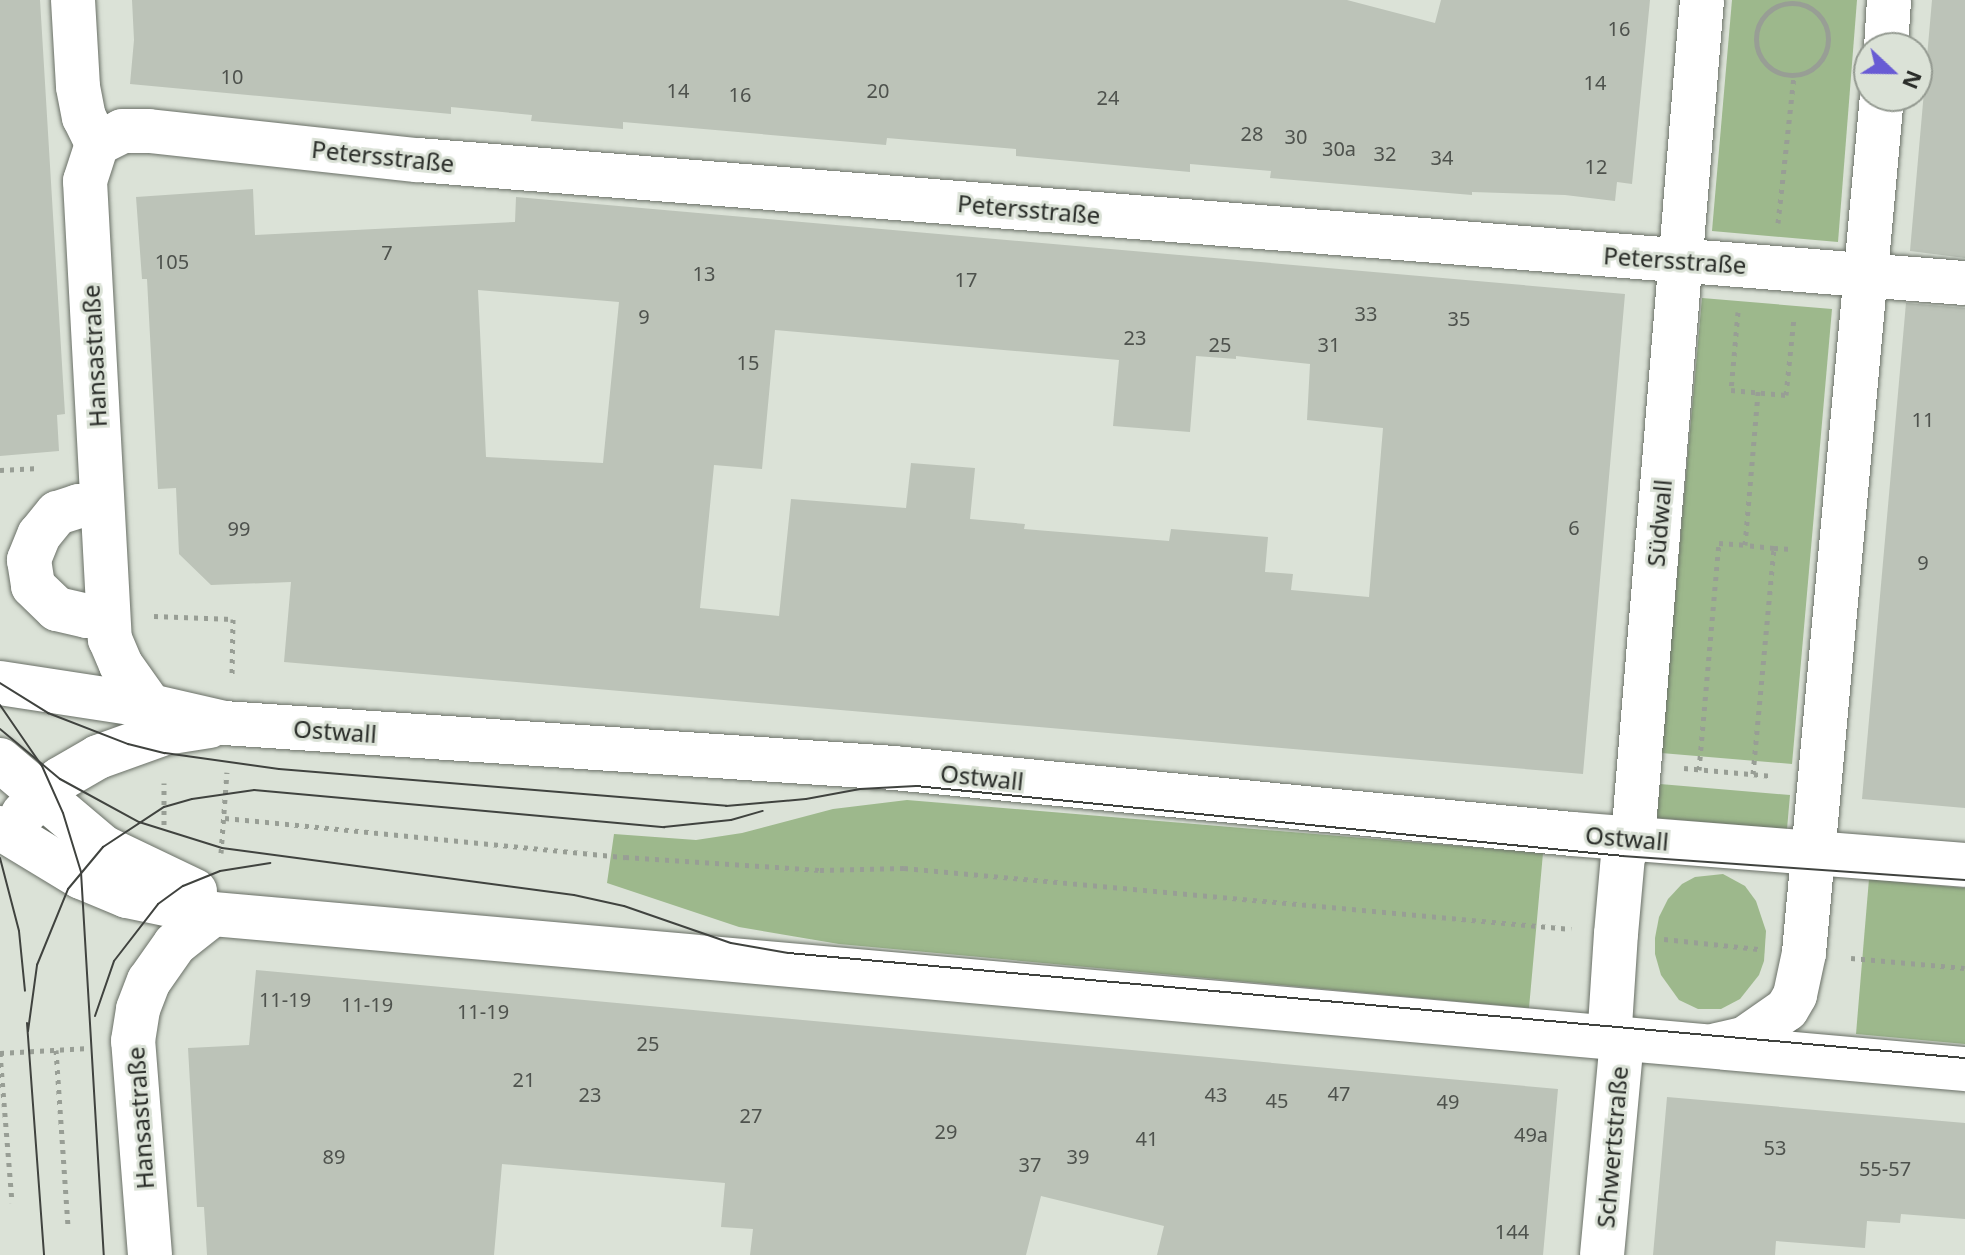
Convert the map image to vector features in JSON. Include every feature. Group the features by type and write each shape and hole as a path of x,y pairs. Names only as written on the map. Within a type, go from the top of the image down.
{"street":[{"path":"73,0 78,87 84,117 97,144"},
{"name":"Südwall","path":"1622,1040 1610,1026 1616,934 1623,856 1633,839 1702,0"},
{"path":"1887,32 1889,0"},
{"path":"1711,1047 1744,1039 1787,1009 1795,995 1804,953 1881,112"},
{"name":"Petersstraße","path":"97,144 122,131 149,131 418,160 1965,283"},
{"name":"Hansastraße","path":"97,144 85,181 110,639 121,665 150,706"},
{"path":"102,506 79,506 57,513 39,535 29,560 33,586 57,609 87,616 108,615"},
{"name":"Ostwall","path":"0,683 150,706 227,723 894,768 1633,839 1965,865"},
{"path":"227,723 128,744 82,766 41,795 3,836 81,877 127,896 213,914 1965,1069"},
{"path":"0,760 103,847 125,860 215,898 285,918"},
{"name":"Hansastraße","path":"150,1255 133,1041 138,1009 149,981 175,944 213,914"},
{"name":"Schwertstraße","path":"1602,1255 1622,1040"}],"path":[{"path":"1794,2 1809,7 1820,16 1828,39 1822,60 1805,73 1794,75 1770,68 1757,48 1757,35 1769,13 1780,5 1794,2"},
{"path":"1772,267 1786,395 1731,390 1772,267 1794,75"},
{"path":"1745,545 1758,392"},
{"path":"1699,770 1719,543 1774,548 1753,774"},
{"path":"108,615 233,619 227,723"},
{"path":"1639,764 1819,780"},
{"path":"225,818 625,857 820,870 904,868 1965,968"},
{"path":"12,1203 0,1053 100,1048"},
{"path":"56,1050 68,1225"}],"green space":[{"path":"1732,0 1857,0 1838,242 1712,231"},
{"path":"1702,298 1832,309 1792,764 1661,753"},
{"path":"1660,784 1790,795 1787,829 1657,818"},
{"path":"907,800 1543,853 1529,1008 839,944 739,927 607,883 614,834 696,840 742,833 833,809"},
{"path":"1723,874 1745,886 1756,901 1766,931 1764,961 1759,975 1740,999 1721,1009 1698,1009 1679,1000 1661,975 1655,954 1655,938 1659,917 1668,899 1682,884 1695,877"},
{"path":"1869,879 1965,888 1965,1044 1856,1034"}],"building":[{"path":"0,0 40,0 65,414 57,415 59,451 0,456"},
{"path":"132,0 1347,0 1435,23 1441,0 1650,0 1632,184 1617,182 1615,201 1565,195 1472,192 1472,195 1270,178 1271,171 1190,164 1190,172 1016,156 1016,149 887,138 886,145 623,122 623,129 531,121 532,115 451,107 451,114 130,84 134,40"},
{"path":"1932,0 1965,0 1965,258 1910,251 1922,112 1933,112 1933,32 1929,32"},
{"path":"253,189 255,235 515,222 516,197 1625,294 1583,774 284,662 291,582 211,585 179,554 176,488 158,489 147,279 142,279 136,197","holes":["478,290 619,302 603,463 486,457","775,330 1119,360 1113,426 1190,432 1196,356 1236,359 1236,356 1310,364 1307,420 1383,428 1369,597 1291,590 1293,574 1265,572 1268,537 1171,529 1169,541 1024,529 1025,524 970,519 975,468 911,463 906,508 791,499 779,616 700,608 714,465 762,469"]},
{"path":"1906,303 1965,308 1965,808 1862,799"},
{"path":"256,970 1558,1089 1543,1255 1157,1255 1164,1226 1041,1196 1026,1255 750,1255 753,1229 721,1227 725,1183 502,1164 494,1255 207,1255 204,1207 197,1207 188,1048 249,1045"},
{"path":"1667,1097 1965,1123 1965,1219 1901,1214 1900,1223 1867,1221 1865,1248 1776,1241 1775,1255 1653,1255"}],"tram line":[{"path":"0,683 48,713 128,744 165,753 279,769 726,806 806,799 860,789 916,786 1623,856 1965,880"},
{"path":"0,705 42,766 63,813 81,872 104,1255"},
{"path":"0,729 60,779 139,822 222,848 574,895 624,906 731,943 788,953 1965,1058"},
{"path":"28,1031 37,965 68,889 103,847 164,807 192,799 254,790 664,827 731,820 763,811"},
{"path":"0,858 19,931 25,991"},
{"path":"95,1016 114,961 158,904 183,886 220,871 270,863"},
{"path":"27,1023 44,1255"}]}
